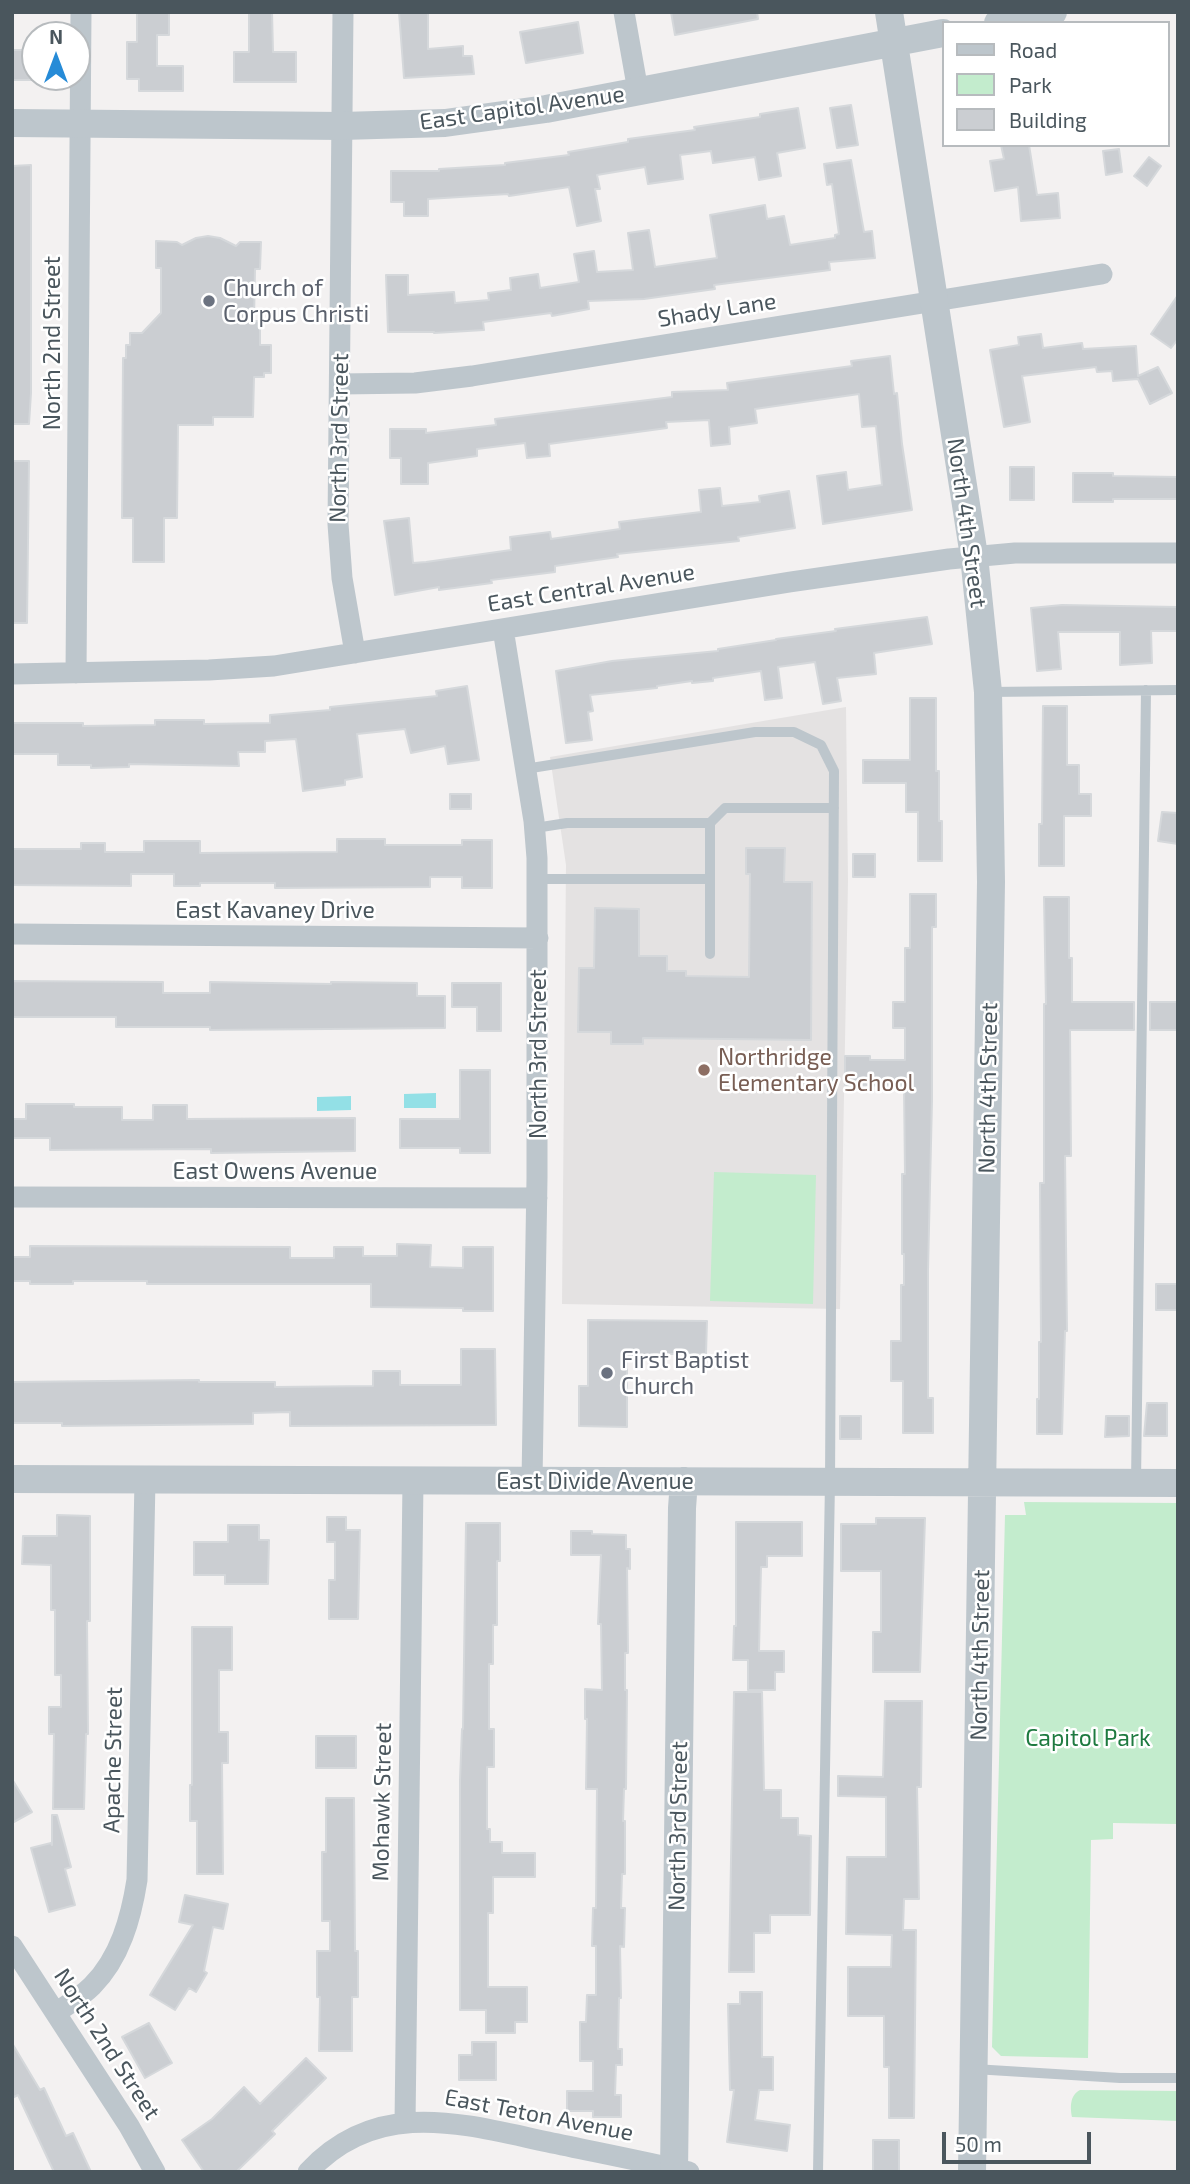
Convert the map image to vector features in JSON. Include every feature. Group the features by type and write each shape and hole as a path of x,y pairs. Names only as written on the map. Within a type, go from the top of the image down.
{"street":[{"name":"North 2nd Street","path":"76,673 80,12"},
{"name":"North 3rd Street","path":"343,12 339,552 355,653"},
{"path":"624,12 638,91"},
{"name":"North 4th Street","path":"889,12 974,556 988,692 991,858 972,2172"},
{"path":"1008,21 1053,12"},
{"name":"East Capitol Avenue","path":"12,123 416,125 476,119 638,91 942,33"},
{"name":"Shady Lane","path":"340,384 415,383 472,376 1102,274"},
{"name":"East Central Avenue","path":"12,674 257,668 790,582 974,556 1015,553 1178,553"},
{"name":"North 3rd Street","path":"503,629 535,828 538,879 537,1198 532,1481"},
{"name":"East Kavaney Drive","path":"12,934 538,938"},
{"name":"East Owens Avenue","path":"12,1197 537,1198"},
{"name":"East Divide Avenue","path":"12,1479 1178,1483"},
{"name":"Apache Street","path":"57,2012 91,1987 107,1967 129,1921 135,1891 145,1480"},
{"name":"Mohawk Street","path":"405,2123 413,1481"},
{"name":"North 3rd Street","path":"679,2171 684,1481"},
{"name":"North 2nd Street","path":"12,1946 57,2012 155,2172"},
{"name":"East Teton Avenue","path":"308,2172 347,2142 385,2127 428,2121 449,2122 679,2171"}],"lane":[{"path":"1136,1483 1146,690"},
{"path":"988,692 1178,690"},
{"path":"525,769 755,732 794,733 821,745 834,771 830,1482 818,2172"},
{"path":"535,828 567,823 710,823 725,808 834,808"},
{"path":"710,823 710,954"},
{"path":"538,879 710,879"},
{"path":"974,2069 1120,2078 1178,2078"}],"shaded area":[{"name":"Northridge Elementary School","path":"846,707 848,881 840,1309 562,1304 566,865 550,757"}],"green space":[{"path":"714,1172 816,1175 813,1304 710,1301"},
{"name":"Capitol Park","path":"1024,1502 1178,1503 1178,1824 1113,1823 1113,1839 1091,1840 1088,2058 1001,2056 992,2047 1005,1515 1026,1515"},
{"path":"1080,2090 1178,2091 1178,2121 1072,2117 1074,2095"}],"water":[{"path":"436,1093 436,1108 404,1108 404,1094"},
{"path":"351,1096 351,1110 317,1111 317,1097"}],"building":[{"path":"137,12 169,12 169,35 157,35 157,66 183,66 183,91 139,91 139,79 127,79 127,42 137,42"},
{"path":"249,12 272,12 273,52 296,52 296,82 234,82 234,52 249,52"},
{"path":"399,12 428,12 428,49 463,46 463,56 472,56 474,74 404,78"},
{"path":"671,12 757,12 758,19 675,35"},
{"path":"578,22 583,53 526,63 520,32"},
{"path":"12,50 21,50 21,80 12,80"},
{"path":"851,105 858,145 837,148 830,108"},
{"path":"798,108 805,148 777,153 781,176 759,180 755,157 713,163 711,151 680,155 683,179 648,184 645,167 597,175 600,189 595,189 601,221 577,226 569,187 509,196 428,199 428,216 404,216 404,202 391,202 391,171 439,171 505,165 569,155 568,152 628,142 628,139 695,130 694,127"},
{"path":"1001,147 1029,147 1037,195 1058,193 1060,218 1021,221 1018,187 995,191 990,161 1004,159"},
{"path":"1119,149 1122,172 1106,175 1103,151"},
{"path":"1149,157 1161,166 1147,186 1134,176"},
{"path":"851,160 864,232 872,231 875,258 829,262 830,270 714,285 715,289 644,299 588,301 589,309 552,316 551,313 483,322 484,330 388,332 386,275 408,275 408,295 454,292 455,303 489,300 488,293 511,290 510,278 538,274 540,288 579,282 574,254 594,251 597,272 633,270 628,233 649,230 655,267 717,258 710,215 765,205 767,219 784,216 790,245 835,238 835,235 839,234 832,184 827,185 824,164"},
{"path":"31,165 29,424 12,424 12,166"},
{"path":"208,236 220,238 236,246 240,242 261,242 260,269 255,269 254,321 260,321 260,345 271,345 271,373 264,373 264,377 254,377 253,417 213,417 213,425 178,425 177,518 164,518 164,562 133,562 133,518 122,518 123,358 126,358 126,345 130,345 130,333 142,333 161,313 161,268 156,268 156,241 177,242 182,245"},
{"path":"1178,295 1178,339 1171,348 1151,334"},
{"path":"1041,334 1043,348 1082,343 1083,349 1136,346 1138,376 1158,367 1172,393 1150,404 1138,379 1113,381 1112,371 1097,372 1096,367 1022,376 1030,422 1004,427 990,350 1019,345 1018,337"},
{"path":"890,356 912,510 823,524 817,476 846,472 848,490 882,485 876,426 862,427 859,394 755,409 757,423 729,427 730,444 711,446 709,420 666,422 667,428 549,444 550,456 527,458 525,443 477,449 477,456 428,463 428,484 401,484 401,458 390,458 390,429 426,429 426,433 496,425 495,419 672,397 672,392 728,390 727,383 852,366 851,361"},
{"path":"12,461 29,461 27,623 12,623"},
{"path":"1010,467 1034,467 1034,500 1010,500"},
{"path":"1073,473 1178,477 1178,499 1073,502"},
{"path":"720,488 722,506 760,502 759,496 789,491 795,528 738,537 739,541 617,554 618,557 555,566 555,572 491,580 492,583 439,590 439,587 395,595 384,521 409,518 413,563 426,562 511,550 510,537 550,532 551,539 620,529 619,522 701,512 699,490"},
{"path":"1062,605 1178,607 1178,631 1151,631 1152,663 1120,665 1120,632 1058,632 1061,669 1037,671 1031,608"},
{"path":"927,617 932,644 874,653 876,674 837,678 841,701 823,704 815,662 778,667 782,698 765,700 761,671 713,678 713,681 692,681 657,688 590,695 593,711 588,712 592,740 566,743 556,671 612,661 718,651 776,639 836,631 835,629"},
{"path":"467,686 479,760 448,764 445,746 411,753 405,729 357,734 362,777 345,780 345,785 303,791 296,739 265,741 265,752 238,752 239,766 129,764 129,767 91,768 91,765 58,765 58,754 12,754 12,723 155,725 155,720 204,720 204,724 270,723 270,715 437,696 436,691"},
{"path":"910,698 936,698 936,771 939,771 942,861 918,861 918,812 906,812 906,783 863,783 863,760 910,760"},
{"path":"1043,706 1067,706 1067,765 1079,765 1079,794 1091,794 1091,816 1064,816 1064,866 1039,866"},
{"path":"450,794 471,794 471,809 450,809"},
{"path":"1162,812 1178,813 1178,844 1158,841"},
{"path":"337,839 385,839 385,845 462,845 462,840 492,840 492,888 462,888 462,877 430,877 430,887 275,888 275,883 200,883 200,886 174,886 174,874 131,874 131,886 12,885 12,849 81,849 81,843 105,843 105,852 144,852 144,841 200,841 200,853 337,852"},
{"path":"746,848 785,848 784,882 812,882 811,1040 643,1038 643,1044 611,1044 611,1032 578,1032 579,968 594,968 595,908 639,909 639,956 667,956 667,971 686,971 686,976 749,977 750,874 746,874"},
{"path":"853,854 875,854 875,877 853,877"},
{"path":"910,894 936,894 936,927 932,927 928,1270 928,1398 933,1398 933,1433 903,1433 903,1381 891,1381 891,1341 901,1341 901,1285 904,1285 904,1086 845,1085 845,1056 870,1056 870,1060 905,1060 905,1028 893,1028 893,1002 905,1002 905,948 910,948"},
{"path":"1044,897 1069,897 1072,1002 1134,1002 1134,1030 1070,1030 1071,1156 1065,1156 1067,1331 1062,1434 1037,1434 1041,1342 1040,1183 1044,1183"},
{"path":"12,981 163,982 163,993 210,993 210,982 417,983 417,996 445,996 445,1028 210,1030 210,1027 116,1027 116,1017 12,1017"},
{"path":"452,983 501,983 501,1031 477,1031 477,1007 452,1007"},
{"path":"1150,1002 1178,1002 1178,1030 1150,1030"},
{"path":"460,1070 490,1070 490,1153 460,1153 460,1148 400,1148 400,1119 460,1119"},
{"path":"26,1104 122,1107 122,1120 153,1120 153,1105 187,1105 187,1119 355,1118 355,1151 211,1153 211,1149 50,1150 50,1138 12,1138 12,1119 26,1119"},
{"path":"397,1244 431,1245 430,1267 463,1268 463,1247 493,1247 493,1311 371,1307 371,1284 147,1284 147,1281 73,1281 73,1284 30,1284 30,1281 12,1281 12,1257 30,1257 30,1246 290,1247 290,1258 334,1258 334,1247 363,1247 363,1256 397,1256"},
{"path":"1156,1284 1178,1284 1178,1310 1156,1310"},
{"name":"First Baptist Church","path":"588,1320 707,1321 706,1354 650,1354 650,1359 627,1359 627,1427 579,1426 579,1386 588,1386"},
{"path":"461,1349 495,1349 496,1425 290,1426 290,1412 253,1413 253,1424 62,1426 62,1423 12,1423 12,1382 199,1380 275,1382 275,1387 373,1386 373,1371 400,1371 400,1385 461,1385"},
{"path":"1147,1403 1167,1403 1167,1436 1144,1436"},
{"path":"840,1416 861,1416 861,1439 840,1439"},
{"path":"1106,1416 1129,1416 1129,1436 1105,1437"},
{"path":"57,1515 90,1516 88,1734 84,1809 53,1809 54,1734 49,1734 49,1707 61,1707 61,1675 55,1675 55,1610 51,1610 51,1565 22,1564 23,1536 57,1536"},
{"path":"327,1517 346,1517 346,1530 360,1530 358,1619 329,1619 329,1580 335,1580 335,1542 327,1542"},
{"path":"876,1518 925,1518 920,1672 873,1672 873,1632 881,1632 881,1571 841,1571 841,1524 876,1524"},
{"path":"736,1522 802,1522 802,1556 767,1556 767,1567 761,1567 759,1651 784,1651 784,1672 775,1672 775,1690 748,1690 748,1660 733,1660 736,1626"},
{"path":"466,1523 500,1523 497,1625 493,1625 493,1664 489,1664 489,1729 494,1729 494,1767 487,1767 487,1829 490,1829 490,1842 502,1842 502,1853 535,1853 535,1877 493,1877 493,1913 488,1913 488,1987 527,1987 527,2022 515,2022 515,2033 486,2033 486,2010 460,2010 460,1780"},
{"path":"228,1525 259,1525 259,1540 269,1540 268,1584 225,1584 225,1575 194,1575 194,1542 228,1542"},
{"path":"571,1531 626,1535 626,1549 630,1549 630,1569 627,1568 628,1653 625,1653 625,1874 622,1874 621,1908 625,1908 624,1947 620,1946 618,2049 622,2049 622,2065 616,2065 615,2095 621,2095 621,2117 593,2117 593,2111 567,2111 567,2091 593,2091 593,2061 580,2061 580,2022 586,2022 587,1995 596,1995 596,1946 592,1946 593,1908 596,1908 597,1789 586,1789 585,1689 602,1690 601,1624 598,1624 601,1555 571,1555"},
{"path":"192,1627 232,1627 232,1670 219,1670 219,1732 228,1732 228,1763 222,1763 223,1874 197,1874 197,1821 190,1821"},
{"path":"734,1692 762,1692 764,1790 781,1790 781,1818 798,1818 798,1835 811,1836 810,1915 770,1915 770,1933 754,1933 754,1972 729,1972"},
{"path":"885,1701 922,1701 921,1787 917,1787 919,1899 904,1899 903,1930 916,1930 914,2118 889,2118 889,2067 884,2067 884,2016 848,2016 848,1967 891,1967 892,1935 846,1934 847,1857 886,1857 886,1797 838,1796 838,1776 883,1777"},
{"path":"316,1736 356,1736 356,1768 316,1768"},
{"path":"12,1779 32,1812 12,1823"},
{"path":"326,1798 354,1798 358,1997 352,1997 352,2051 319,2051 317,1951 330,1951 330,1921 322,1921 322,1852 326,1852"},
{"path":"52,1815 57,1815 71,1867 65,1869 75,1905 49,1912 31,1848 51,1843 52,1845"},
{"path":"185,1895 228,1904 223,1929 213,1927 204,1971 207,1973 196,1992 189,1988 175,2010 150,1995 193,1925 179,1922"},
{"path":"740,1992 762,1992 762,2057 773,2057 773,2090 759,2090 755,2120 790,2125 787,2151 727,2142 734,2090 730,2090 728,2004 740,2004"},
{"path":"149,2023 172,2063 145,2078 122,2037"},
{"path":"472,2042 496,2042 496,2080 459,2080 459,2055 472,2055"},
{"path":"12,2043 40,2090 44,2088 66,2136 73,2133 91,2172 54,2172 18,2095 12,2098"},
{"path":"306,2058 326,2078 272,2131 275,2134 236,2172 204,2172 182,2140 212,2119 244,2087 260,2104"},
{"path":"873,2140 899,2140 899,2171 873,2171"}],"place":[{"name":"Church of Corpus Christi","path":"209,301"},
{"name":"Northridge Elementary School","path":"704,1070"},
{"name":"First Baptist Church","path":"607,1373"}]}
